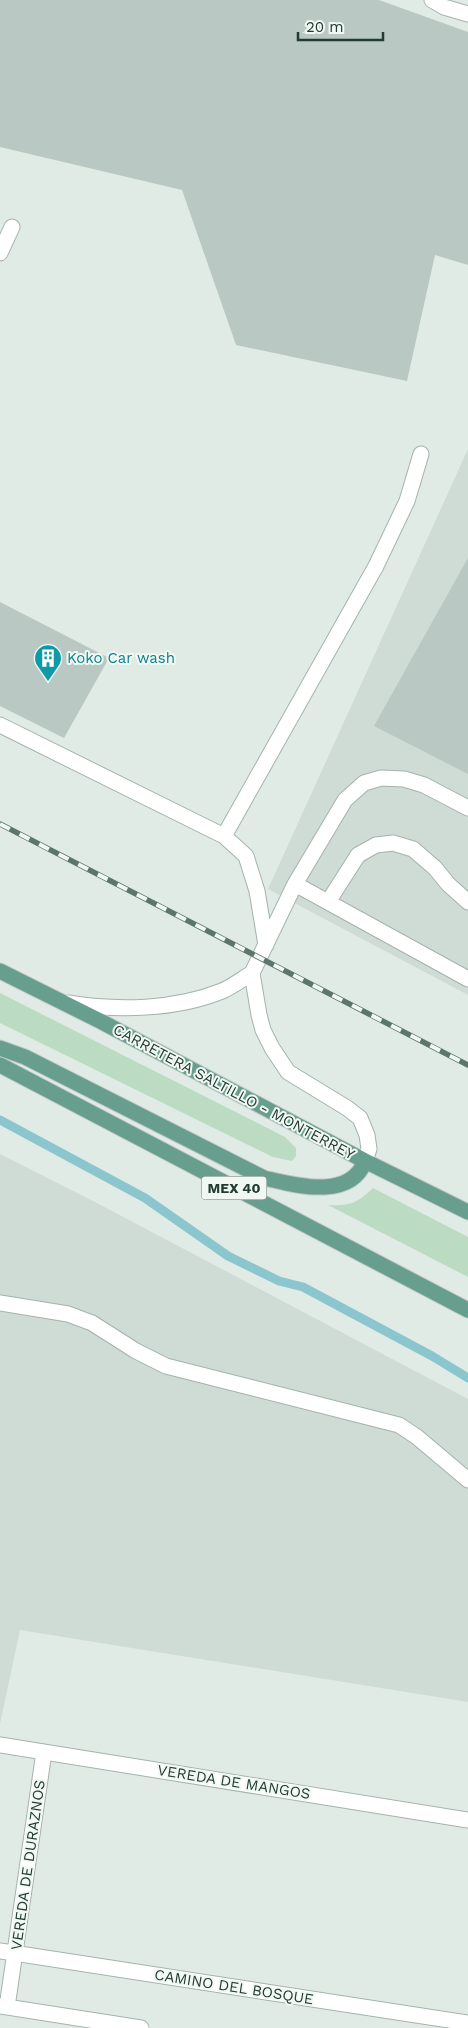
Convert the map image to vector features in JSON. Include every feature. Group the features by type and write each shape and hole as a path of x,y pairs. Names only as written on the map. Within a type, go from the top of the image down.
{"main road":[{"name":"CARRETERA SALTILLO - MONTERREY","path":"0,971 365,1161 468,1212"},
{"path":"0,1048 25,1057 264,1178 295,1185 325,1187 342,1184 354,1178 359,1174 365,1161"},
{"name":"MEX 40","path":"0,1065 468,1310"}],"street":[{"path":"432,0 444,7 468,14"},
{"path":"0,253 12,227"},
{"path":"224,836 376,566 407,501 421,454"},
{"path":"0,725 224,836 246,856 257,891 266,945"},
{"path":"60,1002 116,1008 164,1005 222,991 252,973 295,884 345,800 364,783 381,778 404,779 424,785 468,808"},
{"path":"328,902 358,856 376,845 393,843 413,849 435,868 448,884 468,902"},
{"path":"295,884 468,978"},
{"path":"252,973 258,1015 272,1048 288,1072 360,1118 368,1142 365,1161"},
{"path":"0,1303 68,1314 92,1323 136,1351 166,1366 399,1425 417,1436 468,1480"},
{"name":"VEREDA DE MANGOS","path":"0,1745 468,1820"},
{"name":"VEREDA DE DURAZNOS","path":"4,2007 8,1952 44,1752"},
{"name":"CAMINO DEL BOSQUE","path":"8,1952 468,2023"},
{"path":"4,2007 141,2028"}],"shaded area":[{"path":"468,449 468,995 268,889"},
{"path":"0,1154 95,1202 468,1399 468,1702 20,1630 0,1724"}],"green space":[{"path":"0,993 285,1137 296,1148 296,1156 292,1161 273,1157 0,1023"},
{"path":"373,1188 468,1237 468,1277 328,1205 348,1204 362,1197"}],"building":[{"path":"0,0 379,0 468,32 468,265 435,255 407,381 236,345 182,190 0,147"},
{"path":"468,558 468,774 374,726"},
{"name":"Koko Car wash","path":"0,602 109,658 64,738 0,706"}],"waterway":[{"path":"0,1120 145,1198 228,1256 279,1281 303,1287 432,1356 468,1378"}],"railway":[{"path":"0,824 468,1065"}],"place":[{"name":"Koko Car wash","path":"48,682"}]}
